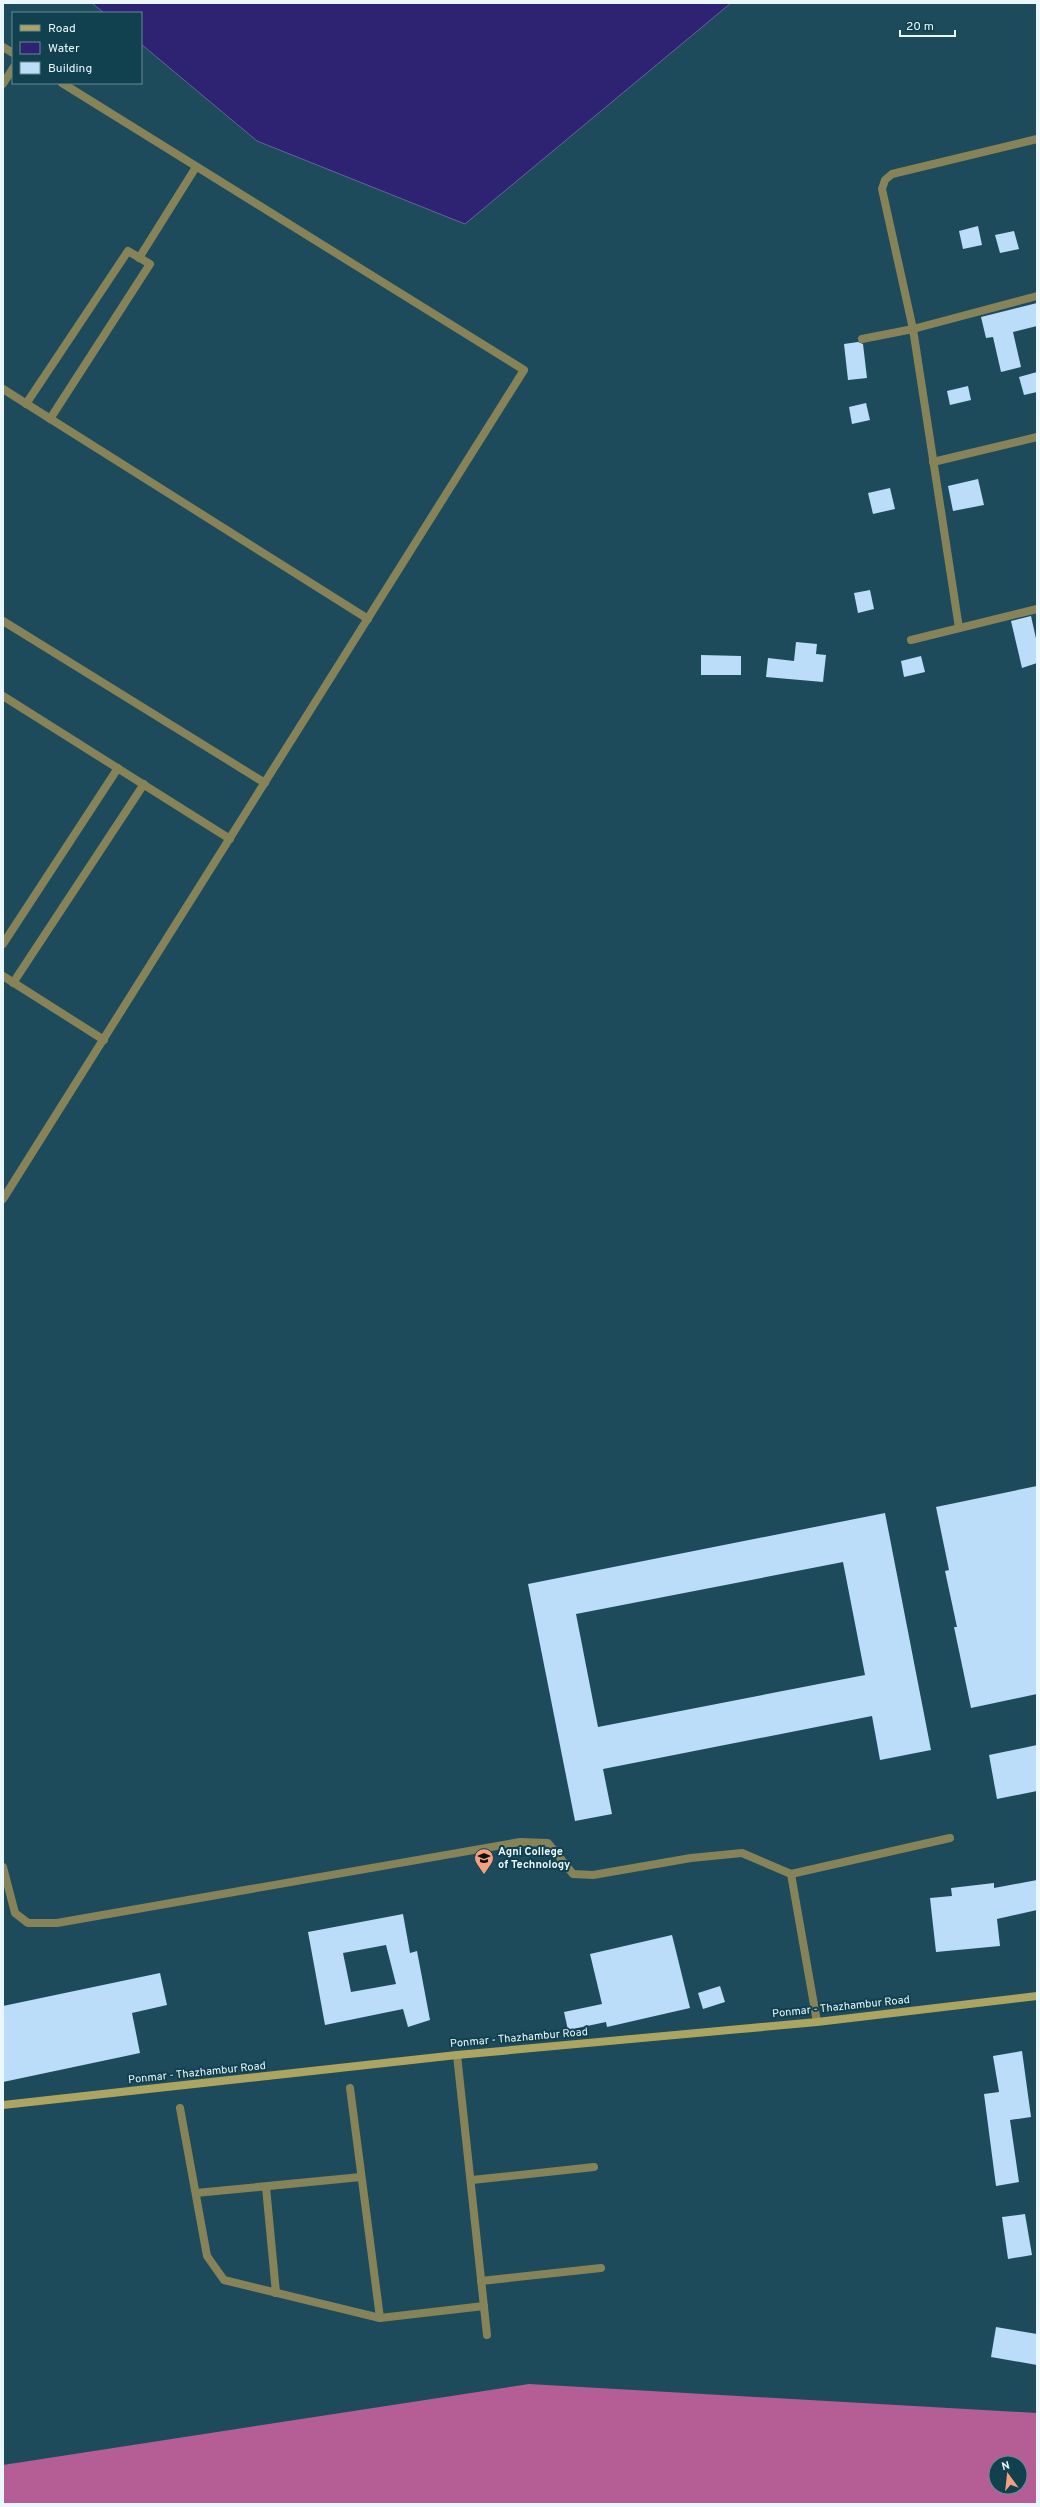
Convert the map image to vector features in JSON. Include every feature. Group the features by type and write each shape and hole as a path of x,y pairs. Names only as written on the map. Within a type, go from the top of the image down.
{"street":[{"path":"3,46 12,52"},
{"path":"3,84 12,70"},
{"path":"3,1199 524,370 64,84"},
{"path":"959,628 913,329 882,189 884,180 892,174 1037,139"},
{"path":"139,258 196,167"},
{"path":"26,404 128,251 150,264 50,419"},
{"path":"862,339 913,329 1037,296"},
{"path":"3,390 368,619"},
{"path":"933,462 1037,437"},
{"path":"911,640 1037,608"},
{"path":"3,621 265,783"},
{"path":"3,696 230,839"},
{"path":"3,944 118,768"},
{"path":"13,982 144,784"},
{"path":"3,976 104,1040"},
{"path":"3,1867 15,1913 28,1923 57,1923 520,1842 548,1843 573,1874 593,1875 691,1858 742,1854 791,1874 950,1838"},
{"path":"791,1874 817,2022"},
{"name":"Ponmar - Thazhambur Road","path":"3,2105 457,2055 817,2022 1037,1996"},
{"path":"457,2055 472,2180 487,2335"},
{"path":"350,2088 380,2318"},
{"path":"180,2108 208,2256 224,2280 380,2318 484,2306"},
{"path":"472,2180 594,2167"},
{"path":"196,2193 361,2177"},
{"path":"266,2187 276,2293"},
{"path":"481,2281 601,2268"}],"shaded area":[{"path":"529,2384 1037,2413 1037,2504 3,2504 3,2465"}],"water":[{"path":"92,3 731,3 465,224 257,141 142,45 142,12 103,12"}],"building":[{"path":"978,226 982,245 963,249 959,231"},
{"path":"1014,231 1019,249 1000,253 995,235"},
{"path":"1037,303 1037,326 1013,332 1021,367 1001,372 993,337 986,338 981,317"},
{"path":"858,342 863,344 867,378 848,380 844,344"},
{"path":"1037,372 1037,392 1024,395 1019,377"},
{"path":"968,386 971,400 950,405 947,391"},
{"path":"866,403 870,420 852,424 849,407"},
{"path":"978,479 984,505 953,511 948,486"},
{"path":"890,488 895,509 873,514 868,493"},
{"path":"870,590 874,609 858,613 854,593"},
{"path":"1031,616 1037,643 1037,663 1022,668 1011,621"},
{"path":"796,642 817,644 816,654 826,655 823,682 766,677 768,658 794,661"},
{"path":"701,655 741,656 741,675 701,675"},
{"path":"921,656 925,672 904,677 901,661"},
{"path":"1037,1486 1037,1694 971,1708 954,1627 957,1627 945,1571 949,1570 936,1507"},
{"path":"885,1513 931,1750 880,1760 872,1716 603,1769 612,1814 575,1821 528,1584","holes":["843,1562 865,1675 598,1727 576,1614"]},
{"path":"1037,1745 1037,1791 997,1799 989,1755"},
{"path":"1037,1880 1037,1910 997,1919 1000,1946 936,1952 930,1898 952,1896 951,1888 994,1883 994,1888"},
{"path":"403,1914 410,1953 417,1951 430,2020 408,2027 403,2009 325,2025 308,1932","holes":["386,1945 396,1984 351,1992 343,1953"]},
{"path":"672,1935 690,2008 607,2027 606,2022 568,2030 564,2012 602,2004 590,1954"},
{"path":"160,1973 167,2005 132,2013 140,2053 3,2082 3,2006"},
{"path":"720,1986 725,2002 703,2009 698,1993"},
{"path":"1022,2051 1031,2117 1010,2120 1019,2182 996,2186 984,2094 999,2092 993,2056"},
{"path":"1025,2214 1032,2255 1008,2259 1002,2217"},
{"path":"996,2327 1037,2334 1037,2365 991,2357"}],"place":[{"name":"Agni College of Technology","path":"484,1875"}]}
